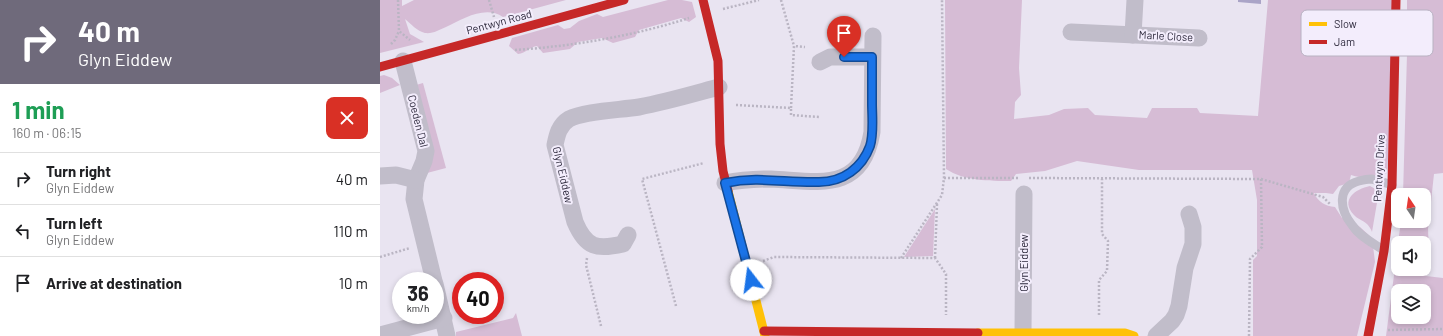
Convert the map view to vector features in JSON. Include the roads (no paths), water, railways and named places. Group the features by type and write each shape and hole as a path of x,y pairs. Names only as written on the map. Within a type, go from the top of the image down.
{"street":[{"name":"Pentwyn Road","path":"380,67 624,0"},
{"path":"703,0 716,48 718,62 720,158 725,183 765,334 1100,333 1125,334 1134,336"},
{"name":"Marle Close","path":"1132,35 1135,0"},
{"name":"Pentwyn Drive","path":"1396,0 1396,10"},
{"name":"Marle Close","path":"1071,32 1199,38"},
{"path":"725,183 748,179 819,182 831,181 842,178 860,164 870,145 872,132 873,36"},
{"name":"Pentwyn Drive","path":"1368,336 1384,251 1392,185 1395,56"},
{"path":"820,62 830,57 872,57"},
{"name":"Coeden Dal","path":"403,61 426,151 424,162 416,180 414,199 432,272"},
{"name":"Glyn Eiddew","path":"628,235 623,244 606,248 589,243 580,234 575,222 556,154 555,145 561,126 569,120 581,116 642,106 719,87"},
{"path":"380,176 396,176 416,180"},
{"name":"Glyn Eiddew","path":"1023,333 1024,194"},
{"path":"1156,336 1172,321 1179,306 1185,268 1193,244 1193,226 1189,214"},
{"path":"444,318 447,336"},
{"path":"380,335 421,324"}],"lane":[{"path":"1384,251 1364,237 1352,226 1345,214 1341,202 1345,190 1356,182 1370,179 1392,185"}]}
